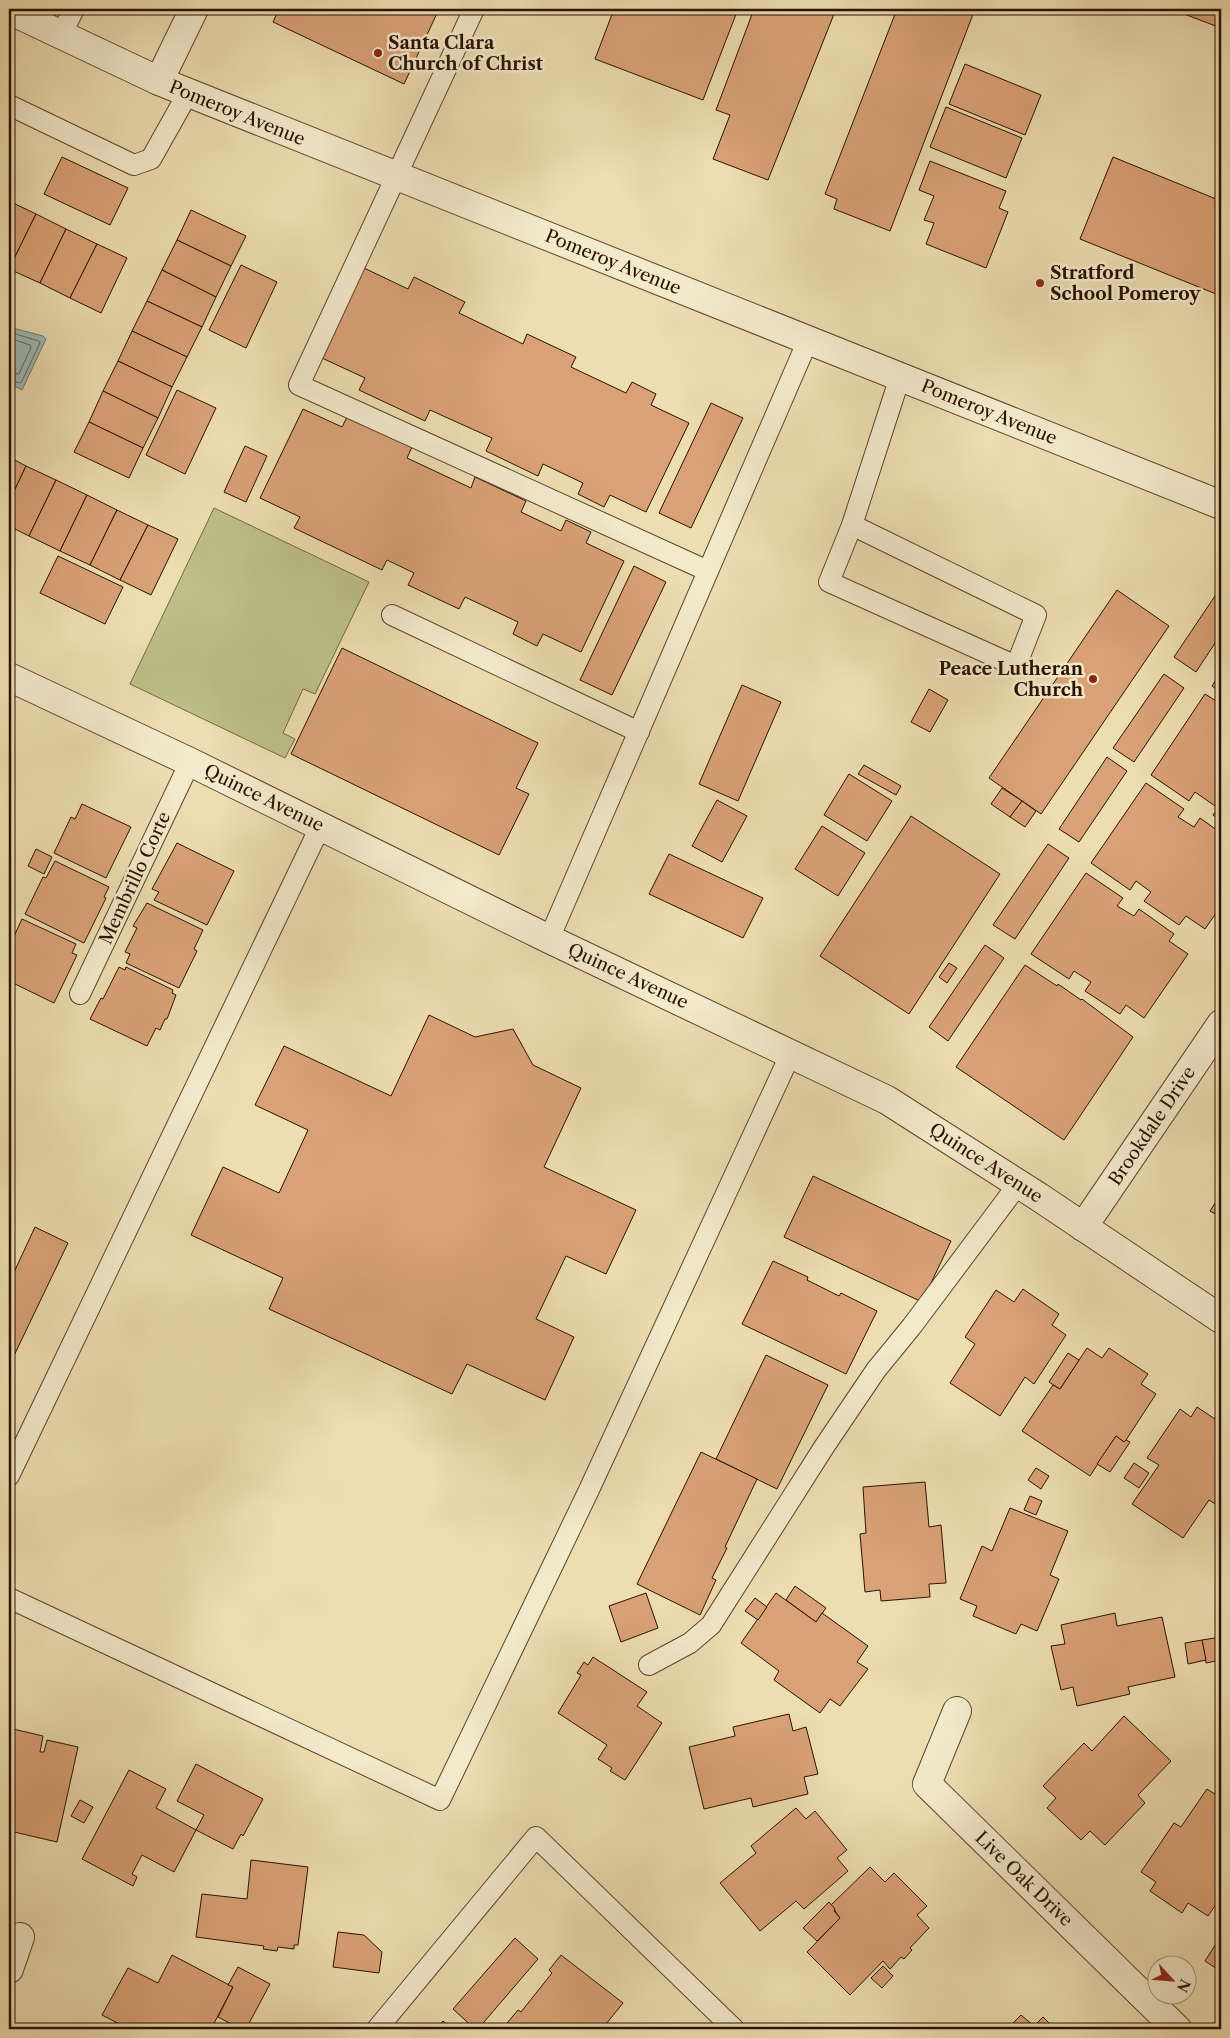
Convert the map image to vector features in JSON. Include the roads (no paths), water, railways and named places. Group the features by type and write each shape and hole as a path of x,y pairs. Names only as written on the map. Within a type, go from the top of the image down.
{"street":[{"path":"159,82 194,9"},
{"name":"Pomeroy Avenue","path":"9,10 159,82 1221,505"},
{"name":"Quince Avenue","path":"9,677 321,825 549,939 887,1100 1018,1184 1221,1319"},
{"name":"Brookdale Drive","path":"1083,1227 1221,1024"},
{"name":"Live Oak Drive","path":"957,1711 927,1784 1178,2029"},
{"path":"9,1969 20,1937"}],"lane":[{"path":"61,35 74,9"},
{"path":"474,9 299,385 708,571"},
{"path":"9,105 134,165 150,159 188,93"},
{"path":"549,939 808,340"},
{"path":"852,525 1036,615 1016,666 828,582 852,525 900,377"},
{"path":"392,615 639,732"},
{"name":"Membrillo Corte","path":"80,994 190,762"},
{"path":"9,1476 321,825"},
{"path":"9,1598 440,1800 588,1492 790,1053"},
{"path":"649,1665 690,1644 711,1625 824,1447 876,1370 912,1326 1018,1184"},
{"path":"377,2029 536,1836 734,2029"}],"water":[{"path":"9,327 43,336 46,339 22,390 9,383"}],"place":[{"name":"Santa Clara Church of Christ","path":"378,53"},
{"name":"Stratford School Pomeroy","path":"1040,283"},
{"name":"Peace Lutheran Church","path":"1093,679"}]}
